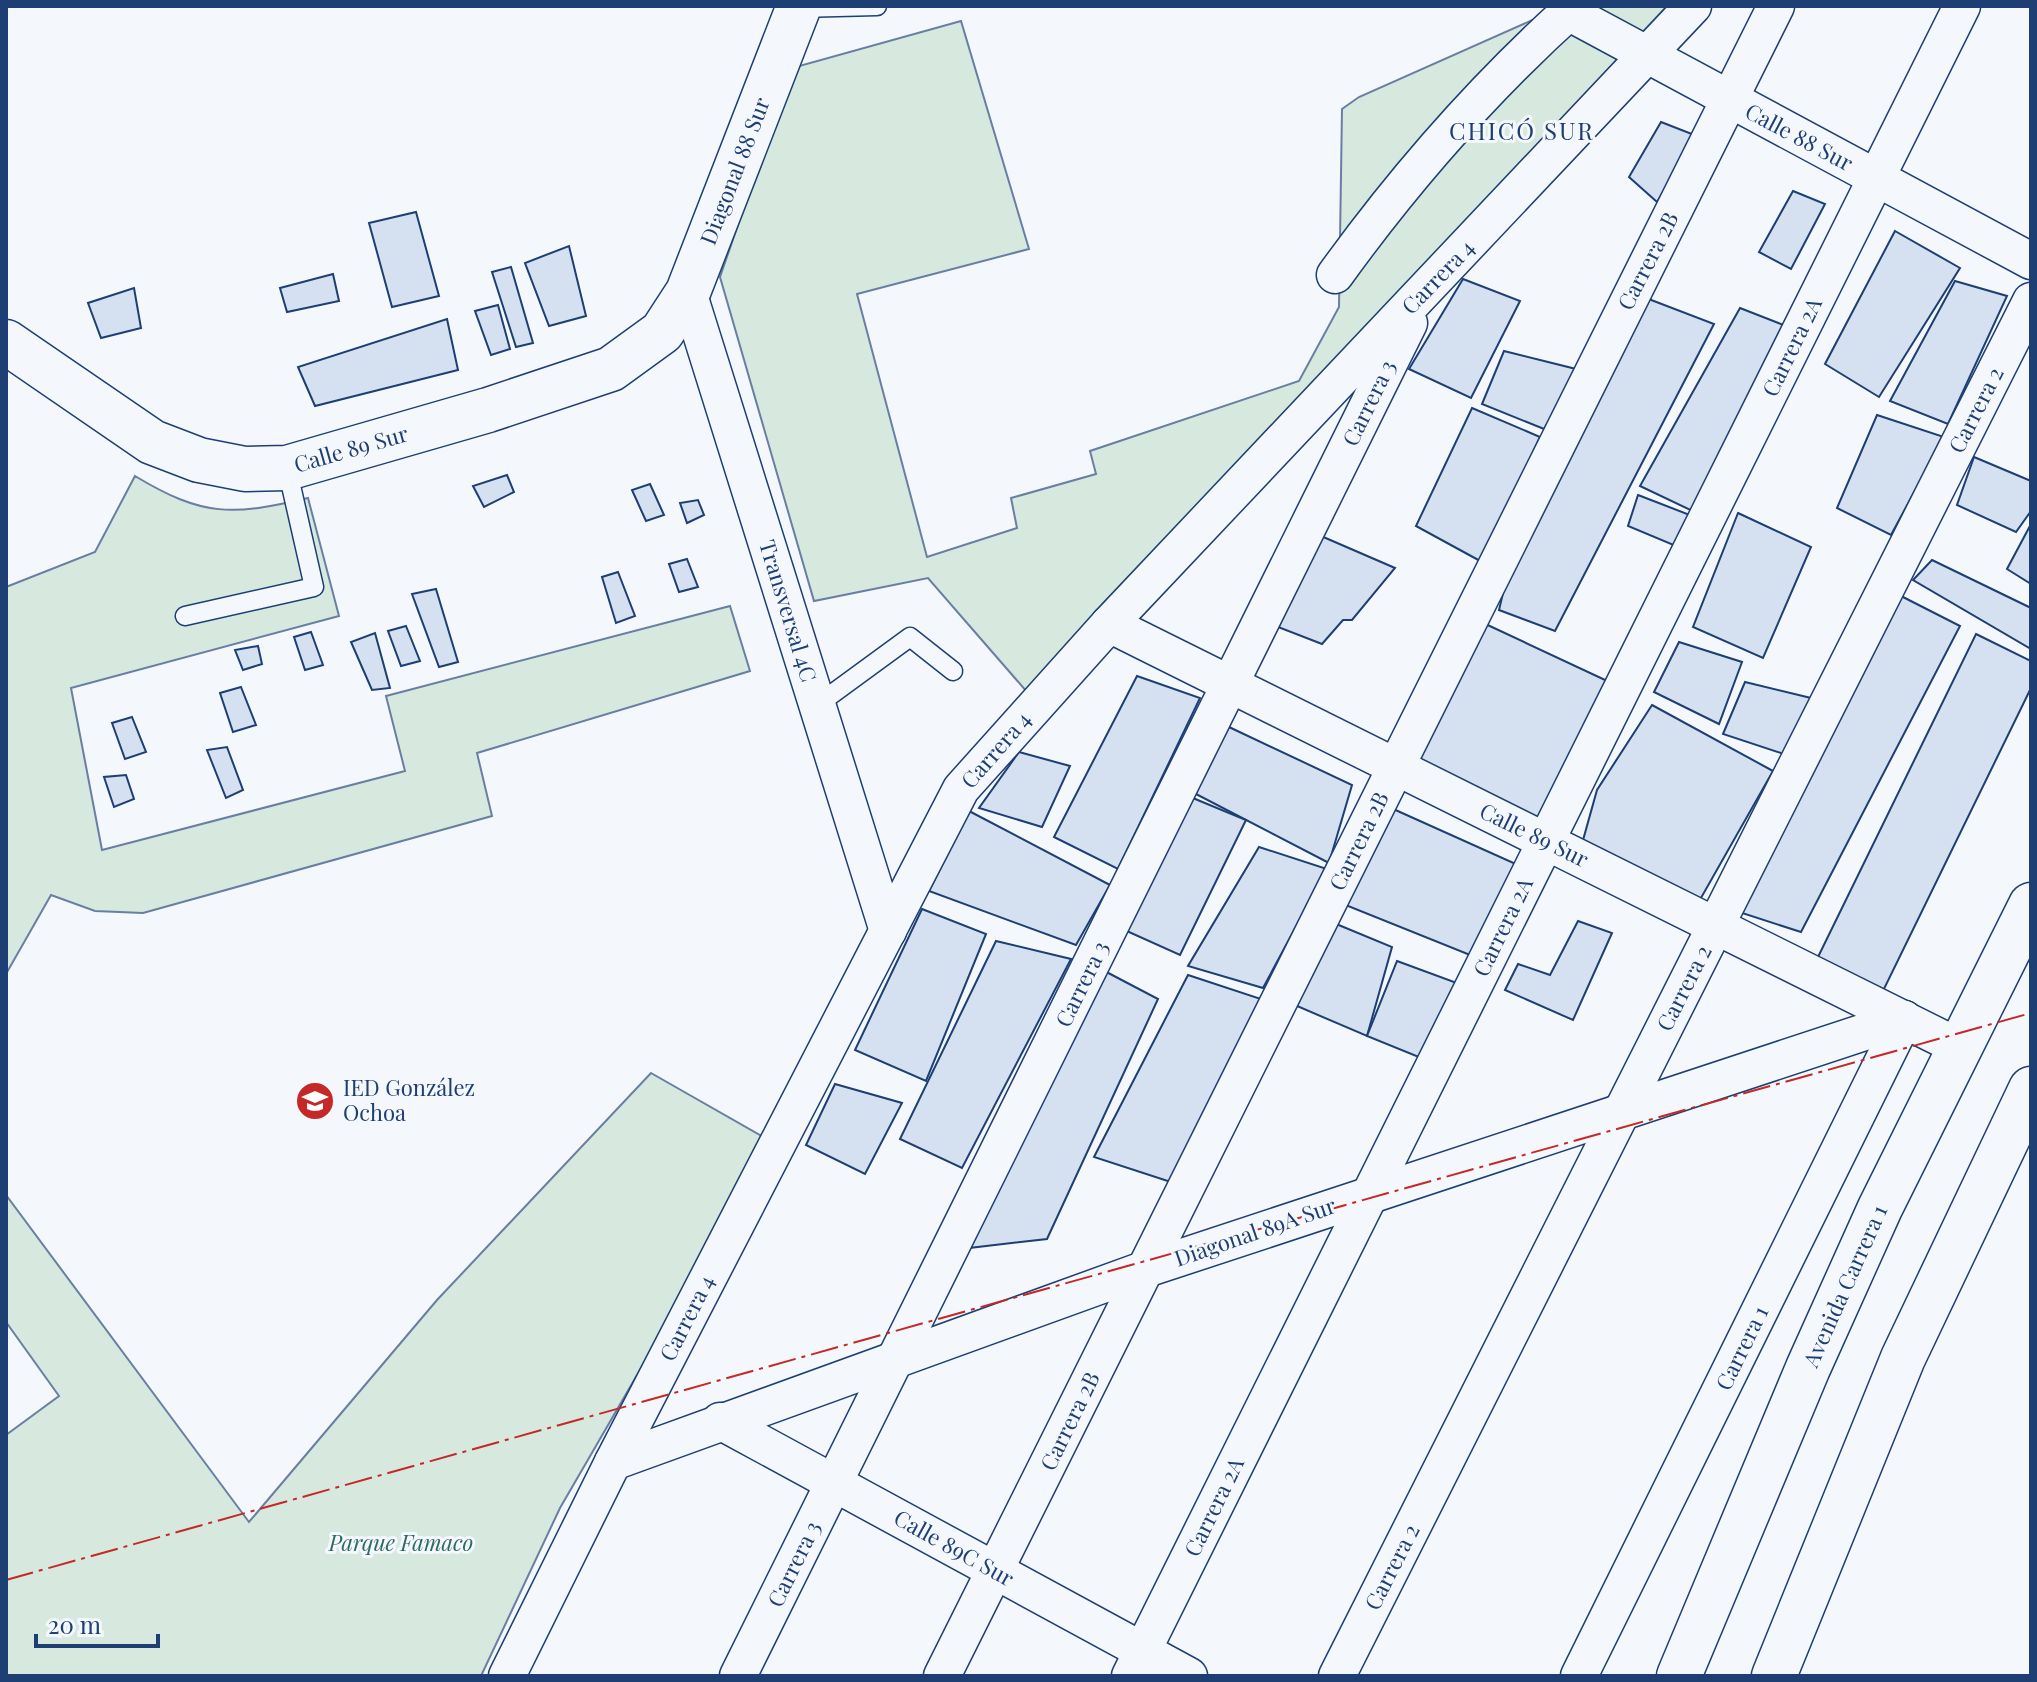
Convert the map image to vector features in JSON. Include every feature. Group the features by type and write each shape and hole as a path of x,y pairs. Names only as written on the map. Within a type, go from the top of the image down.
{"main road":[{"name":"Diagonal 88 Sur","path":"662,332 688,292 798,7"},
{"name":"Calle 89 Sur","path":"6,342 152,442 199,460 245,469 287,468 488,410 611,369 639,352 662,332"},
{"name":"Avenida Carrera 1","path":"1679,1676 1808,1368 1959,1047 2031,905"},
{"path":"1777,1673 1903,1358 2031,1089"}],"street":[{"name":"Carrera 4","path":"507,1676 613,1462 961,789 1109,624 1693,6"},
{"name":"Carrera 2B","path":"942,1676 1776,6"},
{"name":"Carrera 2A","path":"1136,1663 1962,6"},
{"name":"Calle 88 Sur","path":"1572,9 1648,56 2031,261"},
{"path":"1335,275 1393,195 1572,9"},
{"name":"Carrera 3","path":"738,1676 1425,291"},
{"name":"Transversal 4C","path":"688,292 888,931"},
{"name":"Carrera 2","path":"1337,1676 2031,301"},
{"name":"Calle 89 Sur","path":"1109,624 1959,1047"},
{"name":"Diagonal 89A Sur","path":"613,1462 720,1421 894,1363 1146,1269 1904,1019"},
{"name":"Carrera 1","path":"1579,1676 1904,1019"},
{"name":"Calle 89C Sur","path":"720,1421 996,1571 1136,1663 1189,1676"}],"lane":[{"path":"798,7 877,6"},
{"path":"185,616 314,587 287,468"},
{"path":"817,705 910,637 953,671"}],"green space":[{"path":"1549,6 1667,6 1027,692 928,578 814,601 720,277 792,68 961,21 1029,249 857,294 927,557 1017,528 1011,498 1096,474 1090,451 1299,381 1339,307 1342,109 1359,97 1537,18"},
{"path":"135,476 180,499 218,509 258,508 308,498 339,616 71,688 102,850 405,771 386,696 730,606 750,671 477,753 492,816 143,913 95,911 51,895 6,974 6,587 95,552"},
{"name":"Parque Famaco","path":"651,1073 765,1138 673,1313 560,1508 481,1676 6,1676 6,1435 59,1396 6,1322 6,1195 249,1522 437,1300"}],"building":[{"path":"1661,122 1697,136 1657,202 1629,177"},
{"path":"1793,191 1825,204 1791,269 1759,252"},
{"path":"416,212 439,296 392,307 369,223"},
{"path":"1895,231 1960,268 1879,397 1825,364"},
{"path":"569,246 586,316 549,326 525,263"},
{"path":"511,267 533,343 516,347 492,272"},
{"path":"333,274 339,301 287,312 280,288"},
{"path":"1463,279 1520,301 1471,398 1409,369"},
{"path":"1955,281 2007,296 1948,424 1890,401"},
{"path":"134,288 141,328 101,338 88,303"},
{"path":"1646,298 1714,324 1555,631 1499,610 1508,572"},
{"path":"498,305 510,349 491,355 475,311"},
{"path":"1740,308 1791,328 1701,515 1640,486"},
{"path":"447,319 458,370 315,406 298,367"},
{"path":"1504,351 1580,370 1544,429 1482,404"},
{"path":"1472,408 1540,437 1482,562 1416,526"},
{"path":"1877,415 1944,437 1891,535 1837,508"},
{"path":"1974,457 2031,481 2031,511 2016,532 1957,505"},
{"path":"507,475 514,492 484,507 473,486"},
{"path":"650,484 664,515 646,521 632,490"},
{"path":"1638,495 1695,517 1683,549 1628,526"},
{"path":"698,500 704,515 687,523 680,503"},
{"path":"1738,513 1811,547 1763,658 1693,627"},
{"path":"2031,524 2031,584 2007,569"},
{"path":"1321,536 1395,568 1352,620 1343,620 1322,644 1278,627"},
{"path":"687,559 698,587 679,592 669,564"},
{"path":"1932,560 2031,608 2031,649 1913,580"},
{"path":"618,572 635,616 616,623 602,577"},
{"path":"436,589 458,662 439,667 412,594"},
{"path":"1901,596 1960,626 1801,932 1742,913"},
{"path":"1479,621 1618,686 1540,827 1410,761"},
{"path":"406,626 420,661 401,666 388,631"},
{"path":"311,632 323,665 305,670 294,637"},
{"path":"375,633 390,688 372,690 351,642"},
{"path":"1976,634 2031,661 2031,688 1883,991 1817,959"},
{"path":"1679,642 1742,662 1719,724 1654,692"},
{"path":"258,646 262,664 243,670 235,650"},
{"path":"1137,676 1200,698 1118,869 1054,837"},
{"path":"1745,682 1811,698 1787,755 1723,734"},
{"path":"241,687 256,725 233,732 220,693"},
{"path":"1652,705 1773,771 1697,905 1580,851 1597,790"},
{"path":"132,717 146,752 125,759 112,723"},
{"path":"1229,727 1352,785 1329,863 1194,793"},
{"path":"227,747 243,790 226,798 207,750"},
{"path":"1019,752 1070,766 1042,827 979,808"},
{"path":"126,775 134,799 114,807 104,777"},
{"path":"1188,796 1246,820 1180,955 1120,928"},
{"path":"1391,808 1527,869 1480,959 1343,904"},
{"path":"969,811 1110,885 1076,945 929,891"},
{"path":"1259,847 1327,869 1263,988 1188,966"},
{"path":"922,909 986,934 926,1081 855,1050"},
{"path":"1329,921 1392,947 1367,1036 1297,1006"},
{"path":"1578,921 1612,933 1573,1020 1505,990 1518,964 1550,975"},
{"path":"996,941 1071,959 962,1168 900,1139"},
{"path":"1397,961 1465,986 1431,1062 1367,1036"},
{"path":"1095,966 1158,999 1047,1239 969,1248"},
{"path":"1188,975 1261,999 1180,1185 1094,1157"},
{"path":"835,1084 902,1103 865,1174 806,1145"}],"power":[{"path":"6,1580 2031,1013"}],"place":[{"name":"IED González Ochoa","path":"315,1101"}],"district":[{"name":"CHICÓ SUR","path":"1522,132"}]}
